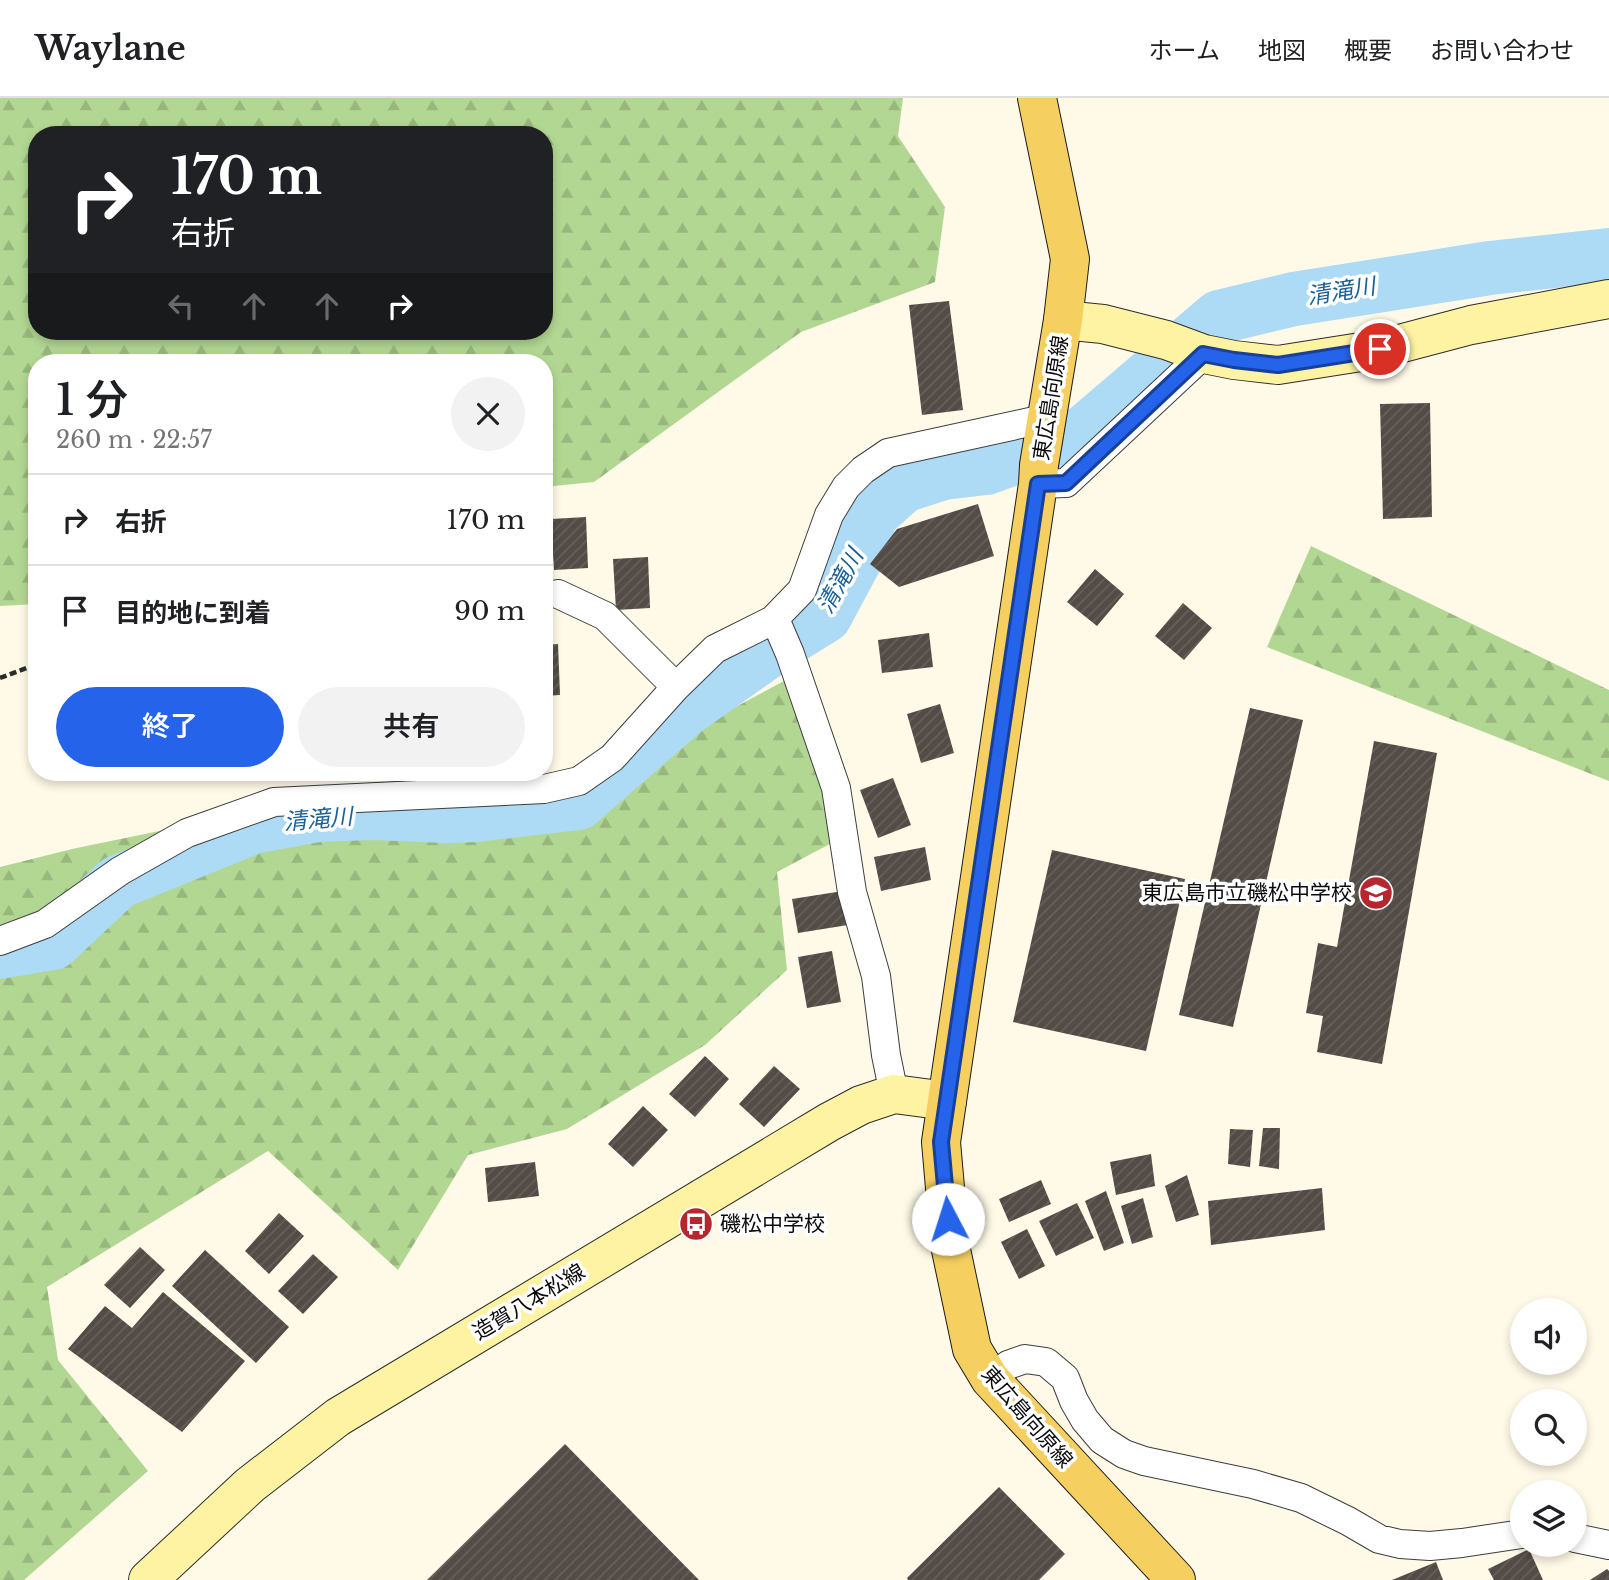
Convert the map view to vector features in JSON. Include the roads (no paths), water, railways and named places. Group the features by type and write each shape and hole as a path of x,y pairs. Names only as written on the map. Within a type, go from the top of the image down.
{"main road":[{"name":"東広島向原線","path":"1037,98 1070,259 941,1142 950,1244 972,1349 990,1379 1176,1580"},
{"path":"1063,320 1103,324 1166,340 1203,354 1278,365 1380,349 1471,325 1609,299"},
{"name":"造賀八本松線","path":"164,1575 250,1485 338,1417 861,1105 894,1094 947,1101"}],"street":[{"path":"1039,475 1066,483 1203,354"},
{"path":"0,941 45,924 120,871 187,833 275,802 544,789 579,781 612,758 676,687 715,649 775,623 802,590 829,515 846,487 863,470 888,453 1048,418"},
{"path":"558,594 605,616 676,687"},
{"path":"775,623 790,654 836,788 852,892 877,976 886,1055 894,1094"},
{"path":"990,1379 1008,1365 1025,1359 1046,1362 1065,1378 1085,1420 1102,1440 1124,1454 1301,1498 1379,1539 1430,1546 1510,1536"},
{"path":"1587,1540 1609,1545"}],"waterway":[{"name":"清滝川","path":"0,952 53,943 118,882 253,827 318,815 477,815 578,803 685,710 770,650 825,616 855,560 872,514 903,486 943,473 986,468 1083,433 1219,317 1294,299 1490,268 1609,255"}],"place":[{"name":"東広島市立磯松中学校","path":"1376,893"},
{"name":"磯松中学校","path":"696,1224"}]}
